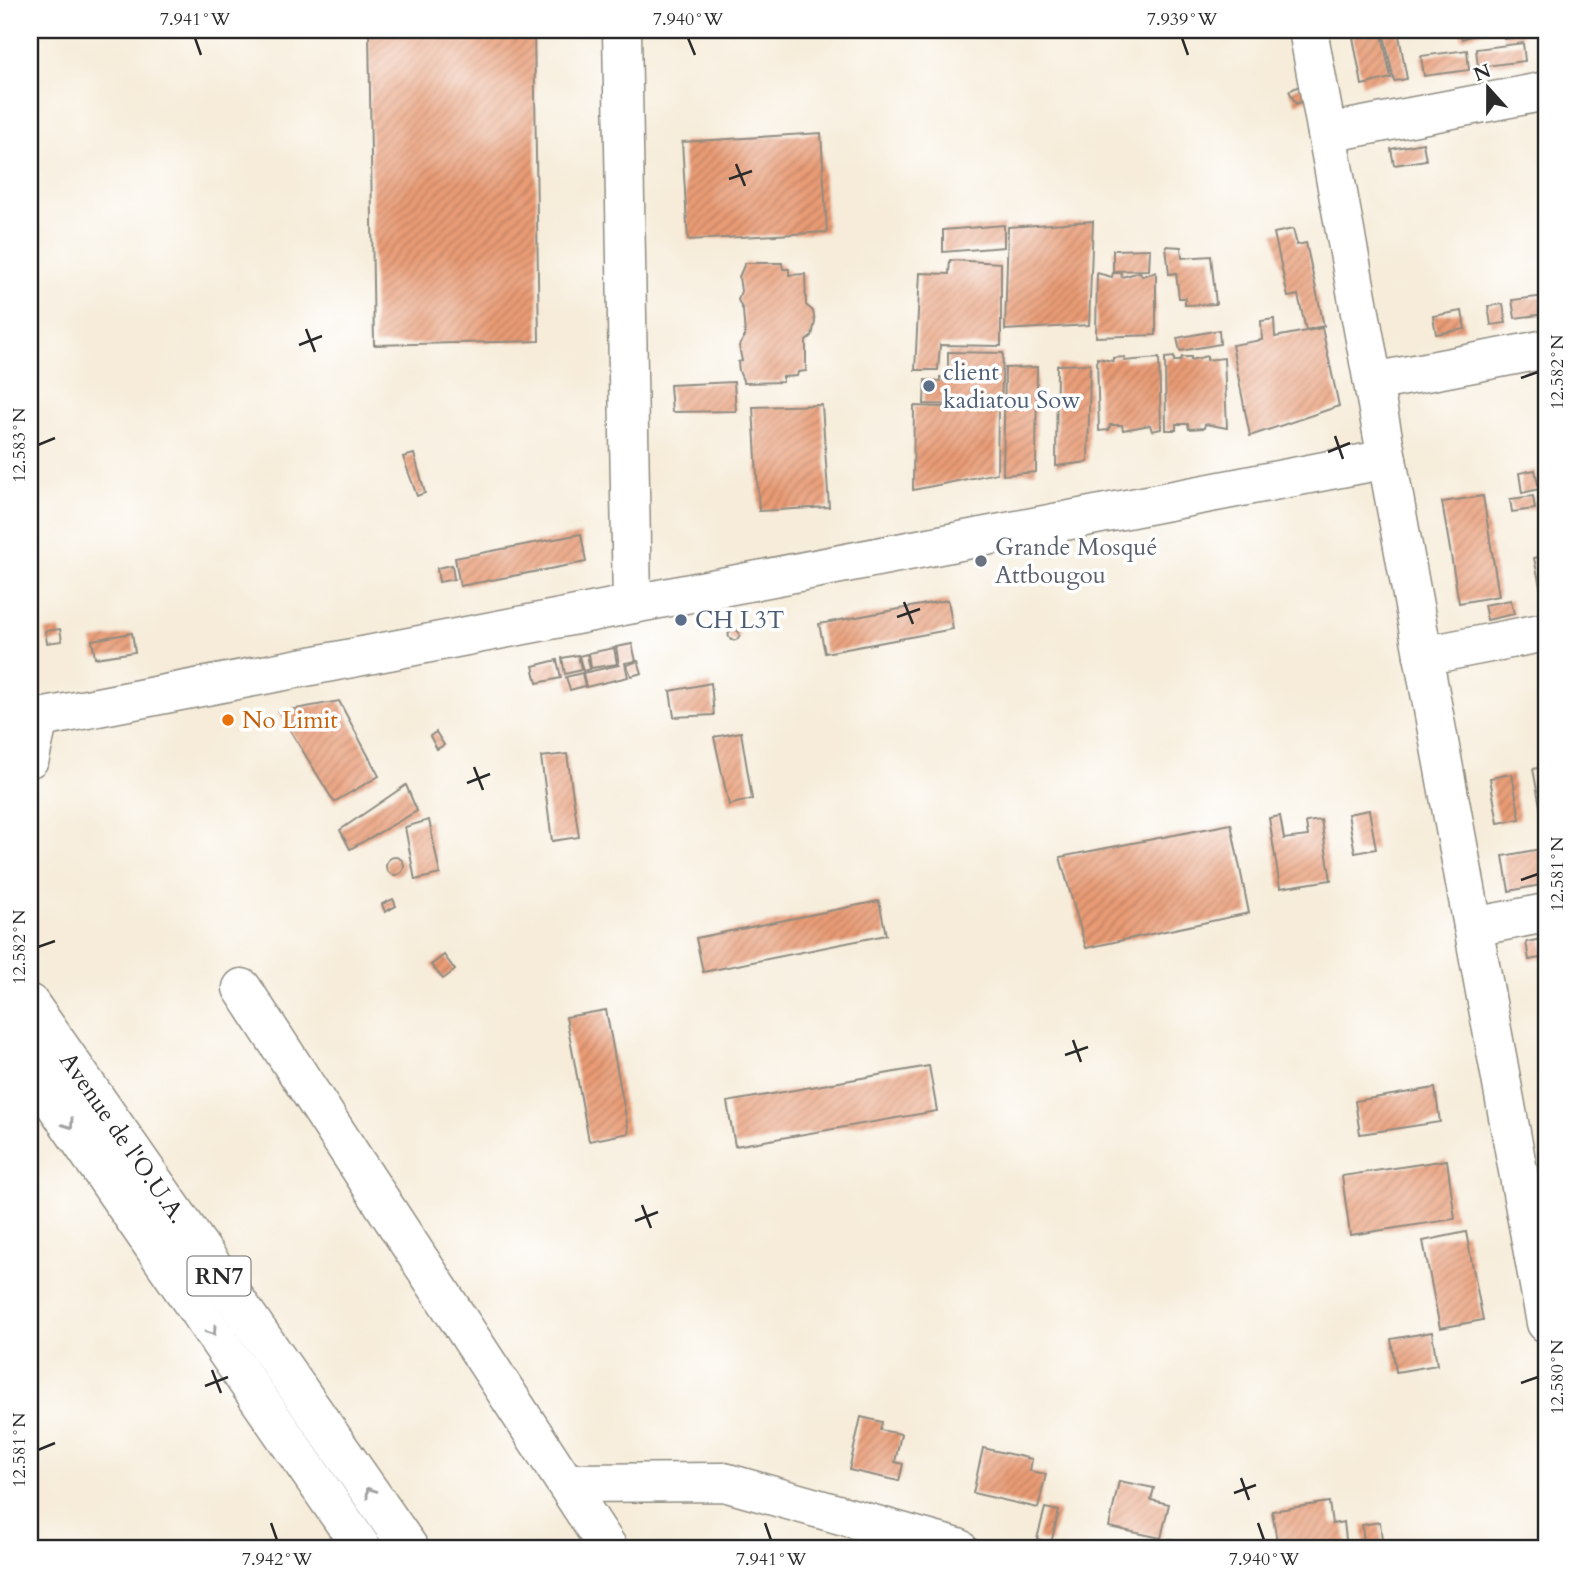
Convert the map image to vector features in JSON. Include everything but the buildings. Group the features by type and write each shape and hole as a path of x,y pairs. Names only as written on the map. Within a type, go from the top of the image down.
{"main road":[{"path":"622,30 632,604"},
{"path":"1308,30 1546,1323"},
{"path":"1327,133 1546,91"},
{"path":"1373,383 1546,349"},
{"path":"30,758 34,719 1387,458"},
{"path":"1423,656 1546,632"},
{"path":"1473,927 1546,913"},
{"path":"242,988 608,1548"},
{"name":"Avenue de l'O.U.A.","path":"30,1004 409,1548"},
{"name":"Avenue de l'O.U.A.","path":"30,1068 362,1548"},
{"path":"566,1483 724,1482 958,1548"}],"place":[{"name":"client kadiatou Sow","path":"929,386"},
{"name":"Grande Mosqué Attbougou","path":"981,561"},
{"name":"CH L3T","path":"681,620"},
{"name":"No Limit","path":"228,720"}]}
